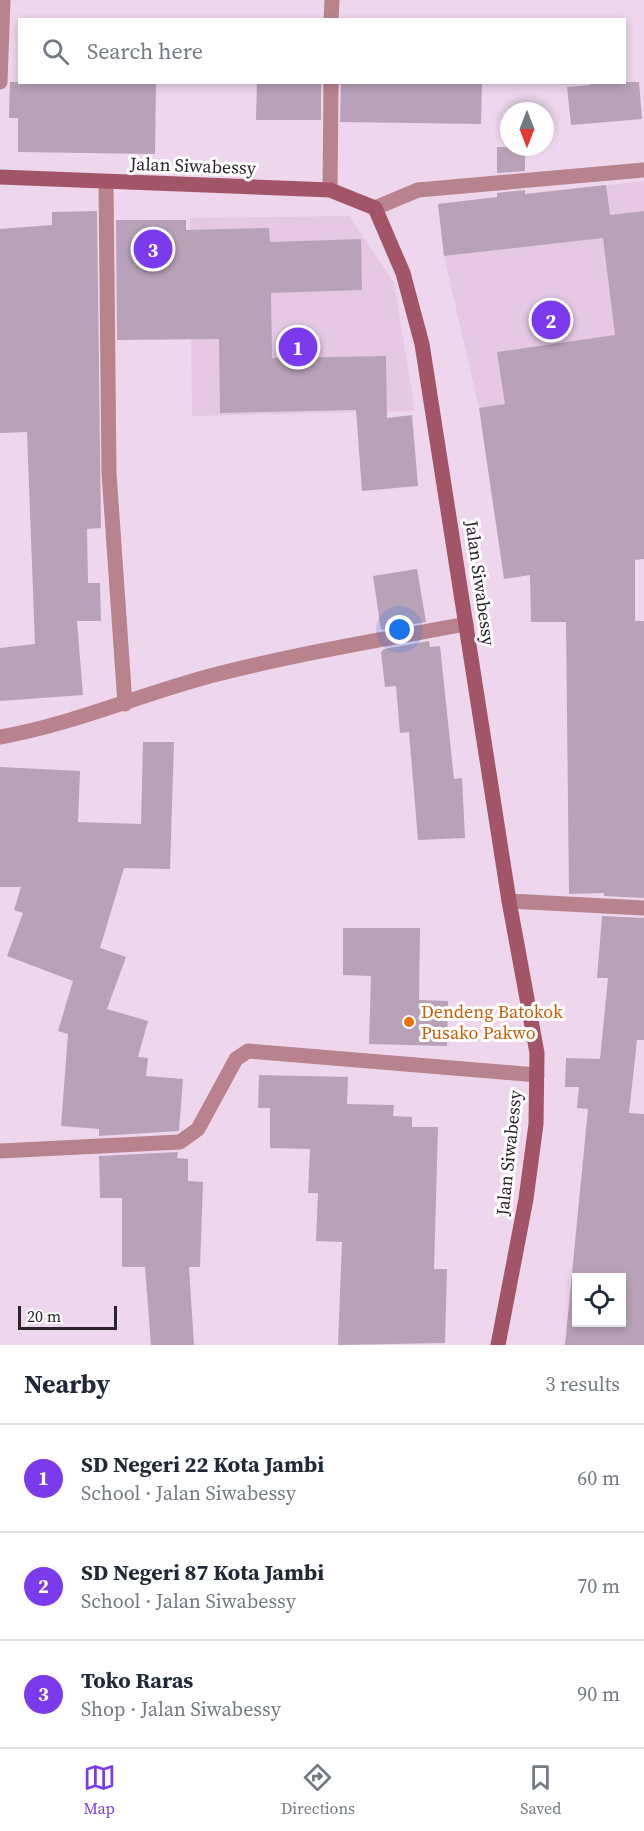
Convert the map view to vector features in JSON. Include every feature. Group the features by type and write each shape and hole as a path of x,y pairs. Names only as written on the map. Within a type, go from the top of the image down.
{"main road":[{"name":"Jalan Siwabessy","path":"0,177 330,190 375,207 403,273 422,344 509,901 537,1053 536,1124 526,1199 498,1345"}],"street":[{"path":"0,82 3,0"},
{"path":"331,18 332,0"},
{"path":"330,190 331,84"},
{"path":"375,207 418,190 644,170"},
{"path":"106,182 109,473 125,704"},
{"path":"0,737 46,729 230,672 466,624"},
{"path":"509,901 644,908"},
{"path":"0,1151 180,1142 198,1129 236,1059 248,1051 537,1075"}],"shaded area":[{"path":"644,181 644,384 479,408 444,256 438,204"},
{"path":"349,216 394,283 415,411 192,416 190,218"}],"building":[{"path":"10,82 18,82 18,84 156,84 155,154 18,152 18,118 9,118"},
{"path":"639,82 642,119 571,125 567,87"},
{"path":"257,84 321,84 321,120 256,120"},
{"path":"341,84 482,84 481,124 340,122"},
{"path":"497,147 500,147 500,156 525,156 525,171 497,173"},
{"path":"606,185 610,215 644,211 644,559 635,560 635,621 644,621 644,898 604,896 604,893 569,894 566,622 531,622 530,575 504,579 479,408 505,404 497,352 615,335 603,238 444,256 438,204 497,197 497,193 525,190 525,194"},
{"path":"97,211 101,528 87,529 88,583 100,583 101,621 77,621 83,695 0,701 0,648 35,644 27,432 0,433 0,229 52,225 52,212"},
{"path":"116,220 186,220 186,230 269,228 270,242 361,239 362,290 271,293 272,358 386,356 387,418 412,415 418,486 362,491 356,410 220,413 219,339 117,340"},
{"path":"417,569 426,622 381,630 373,576"},
{"path":"429,641 430,647 440,646 454,779 462,778 465,838 418,840 409,732 400,733 396,686 385,687 381,652 384,649"},
{"path":"143,742 174,742 170,869 124,868 100,948 126,957 107,1009 148,1021 138,1057 148,1058 146,1076 183,1079 179,1131 99,1136 99,1129 61,1126 68,1034 58,1031 73,981 7,956 23,913 14,910 21,887 0,887 0,767 80,771 78,822 141,824"},
{"path":"602,916 644,918 644,1040 637,1040 629,1113 644,1114 644,1345 565,1345 572,1273 572,1327 626,1327 626,1273 572,1273 588,1109 577,1108 579,1087 565,1087 566,1058 600,1059 608,978 597,978"},
{"path":"343,928 420,928 419,1000 448,1001 447,1046 369,1044 371,976 343,975"},
{"path":"259,1075 348,1077 347,1104 394,1105 393,1116 412,1117 412,1127 438,1127 434,1269 447,1269 445,1343 338,1345 342,1242 316,1241 318,1193 308,1193 310,1149 270,1148 270,1108 258,1108"},
{"path":"178,1152 177,1158 188,1159 188,1181 203,1182 200,1267 189,1267 194,1345 151,1345 145,1267 122,1267 122,1198 100,1198 99,1156"}],"place":[{"name":"Toko Raras","path":"153,249"},
{"name":"SD Negeri 87 Kota Jambi","path":"551,320"},
{"name":"SD Negeri 22 Kota Jambi","path":"298,347"},
{"name":"Dendeng Batokok Pusako Pakwo","path":"409,1022"}]}
